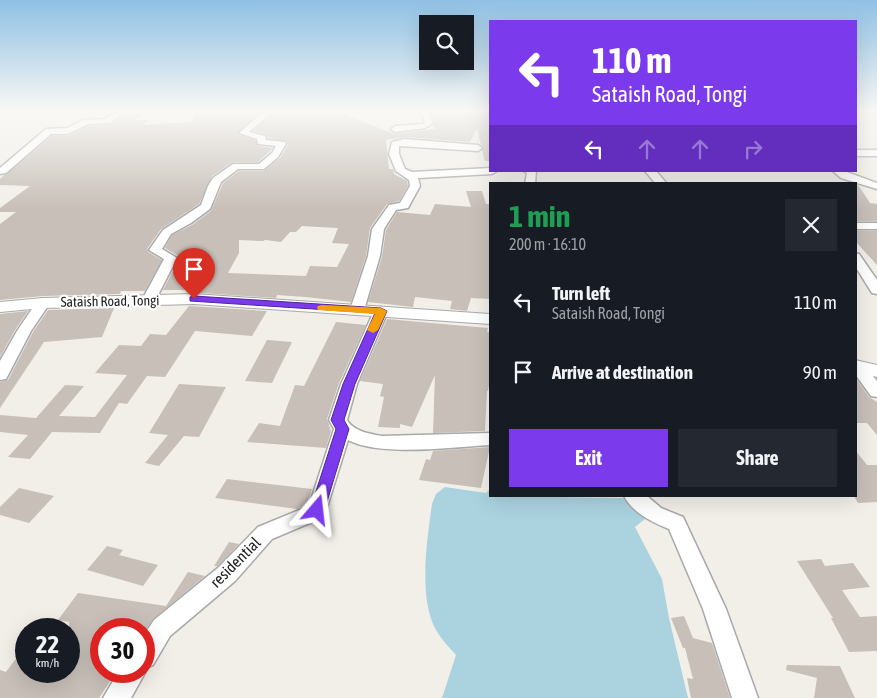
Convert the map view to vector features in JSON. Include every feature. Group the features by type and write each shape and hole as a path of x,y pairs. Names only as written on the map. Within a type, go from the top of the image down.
{"street":[{"path":"0,172 36,144"},
{"path":"149,300 171,258 155,250 167,232 206,207 216,180 236,166 261,167 275,155 282,144 278,144"},
{"path":"396,144 394,154 401,171 413,175 489,171"},
{"path":"418,144 478,148"},
{"path":"857,153 877,153"},
{"path":"651,172 660,182"},
{"path":"839,172 844,176 877,186"},
{"path":"357,310 374,256 378,229 393,207 404,206 416,185 413,175"},
{"path":"857,226 877,226"},
{"path":"857,260 877,290"},
{"name":"Sataish Road, Tongi","path":"0,307 43,302 194,299 489,319"},
{"path":"0,375 24,331 43,302"},
{"name":"residential","path":"155,639 162,628 227,574 265,533 317,510 343,429 338,420 349,384 381,311"},
{"path":"857,366 877,371"},
{"path":"857,367 877,392"},
{"path":"343,429 362,439 382,443 489,439"},
{"path":"635,497 654,514 676,523 695,559 721,622 745,698"},
{"path":"116,698 126,683"}],"water":[{"path":"445,487 486,493 489,490 489,497 623,498 645,519 635,527 662,579 688,698 442,698 456,655 436,630 430,617 427,602 425,568 432,504 436,494"}],"building":[{"path":"43,144 257,144 258,146 273,148 258,162 233,162 212,176 199,204 161,229 147,249 148,252 162,260 145,291 121,291 120,294 43,296 0,300 0,224 16,212 0,212 0,208 30,186 0,185 0,179"},
{"path":"386,144 389,169 393,169 394,174 407,181 408,186 399,201 387,204 370,228 366,256 351,302 277,295 276,298 186,292 187,290 163,290 179,259 178,256 165,248 172,235 192,225 211,211 223,183 239,171 264,171 280,158 288,145","holes":["302,226 338,228 332,243 349,244 337,267 310,266 306,276 228,273 239,253 239,240 281,242 290,232 296,232"]},
{"path":"489,144 489,161 485,161 482,150 484,148 481,145"},
{"path":"857,185 870,203 877,204 877,221 857,221"},
{"path":"466,191 482,191 486,204 489,204 489,299 471,298 467,311 450,309 452,301 415,297 413,307 368,302 382,257 386,230 397,212 430,215 435,204 471,207"},
{"path":"857,231 877,231 877,265 857,243"},
{"path":"189,306 267,311 252,336 195,331 165,377 147,376 127,404 119,403 100,433 52,432 30,459 8,457 28,435 0,432 0,415 36,418 65,385 84,386 59,416 95,417 127,375 95,373 119,345 141,346 150,334 166,335"},
{"path":"114,308 102,337 44,342 0,408 0,382 8,380 33,332 48,310"},
{"path":"28,311 15,330 0,357 0,314"},
{"path":"387,319 488,328 489,386 487,391 485,431 433,433 435,375 412,427 400,424 400,428 378,427 384,397 380,396 383,384 360,381"},
{"path":"336,322 366,325 339,383 327,419 331,431 326,448 247,442 259,423 280,426 295,385 304,386"},
{"path":"267,340 292,342 272,383 245,381"},
{"path":"857,380 869,397 877,402 877,435 867,423 857,423"},
{"path":"179,384 226,387 199,437 184,436 159,466 145,463 168,435 149,433"},
{"path":"489,447 481,488 419,480 426,459 430,460 433,451"},
{"path":"857,452 867,465 877,465 877,502 858,503 855,498 857,497"},
{"path":"227,479 312,489 307,505 297,509 215,498"},
{"path":"19,488 54,496 29,523 0,515 0,507"},
{"path":"229,542 239,544 218,566 214,566"},
{"path":"107,546 123,550 119,555 158,565 143,586 87,570"},
{"path":"821,559 825,566 853,563 870,587 842,590 860,617 877,616 877,651 849,652 831,618 833,618 797,561"},
{"path":"188,572 205,576 154,618 90,618 90,683 109,683 99,698 0,698 0,670 6,672 15,660 15,683 80,683 80,618 59,618 78,593 166,606"},
{"path":"684,616 693,638 712,643 730,698 691,698 687,678 693,679 685,648 683,648 671,618"},
{"path":"787,665 840,666 855,698 814,698 817,678 786,670"}],"slow traffic":[{"path":"322,308 381,311 373,330"}],"route":[{"path":"194,299 381,311 349,384 338,420 343,429 317,510"}]}
